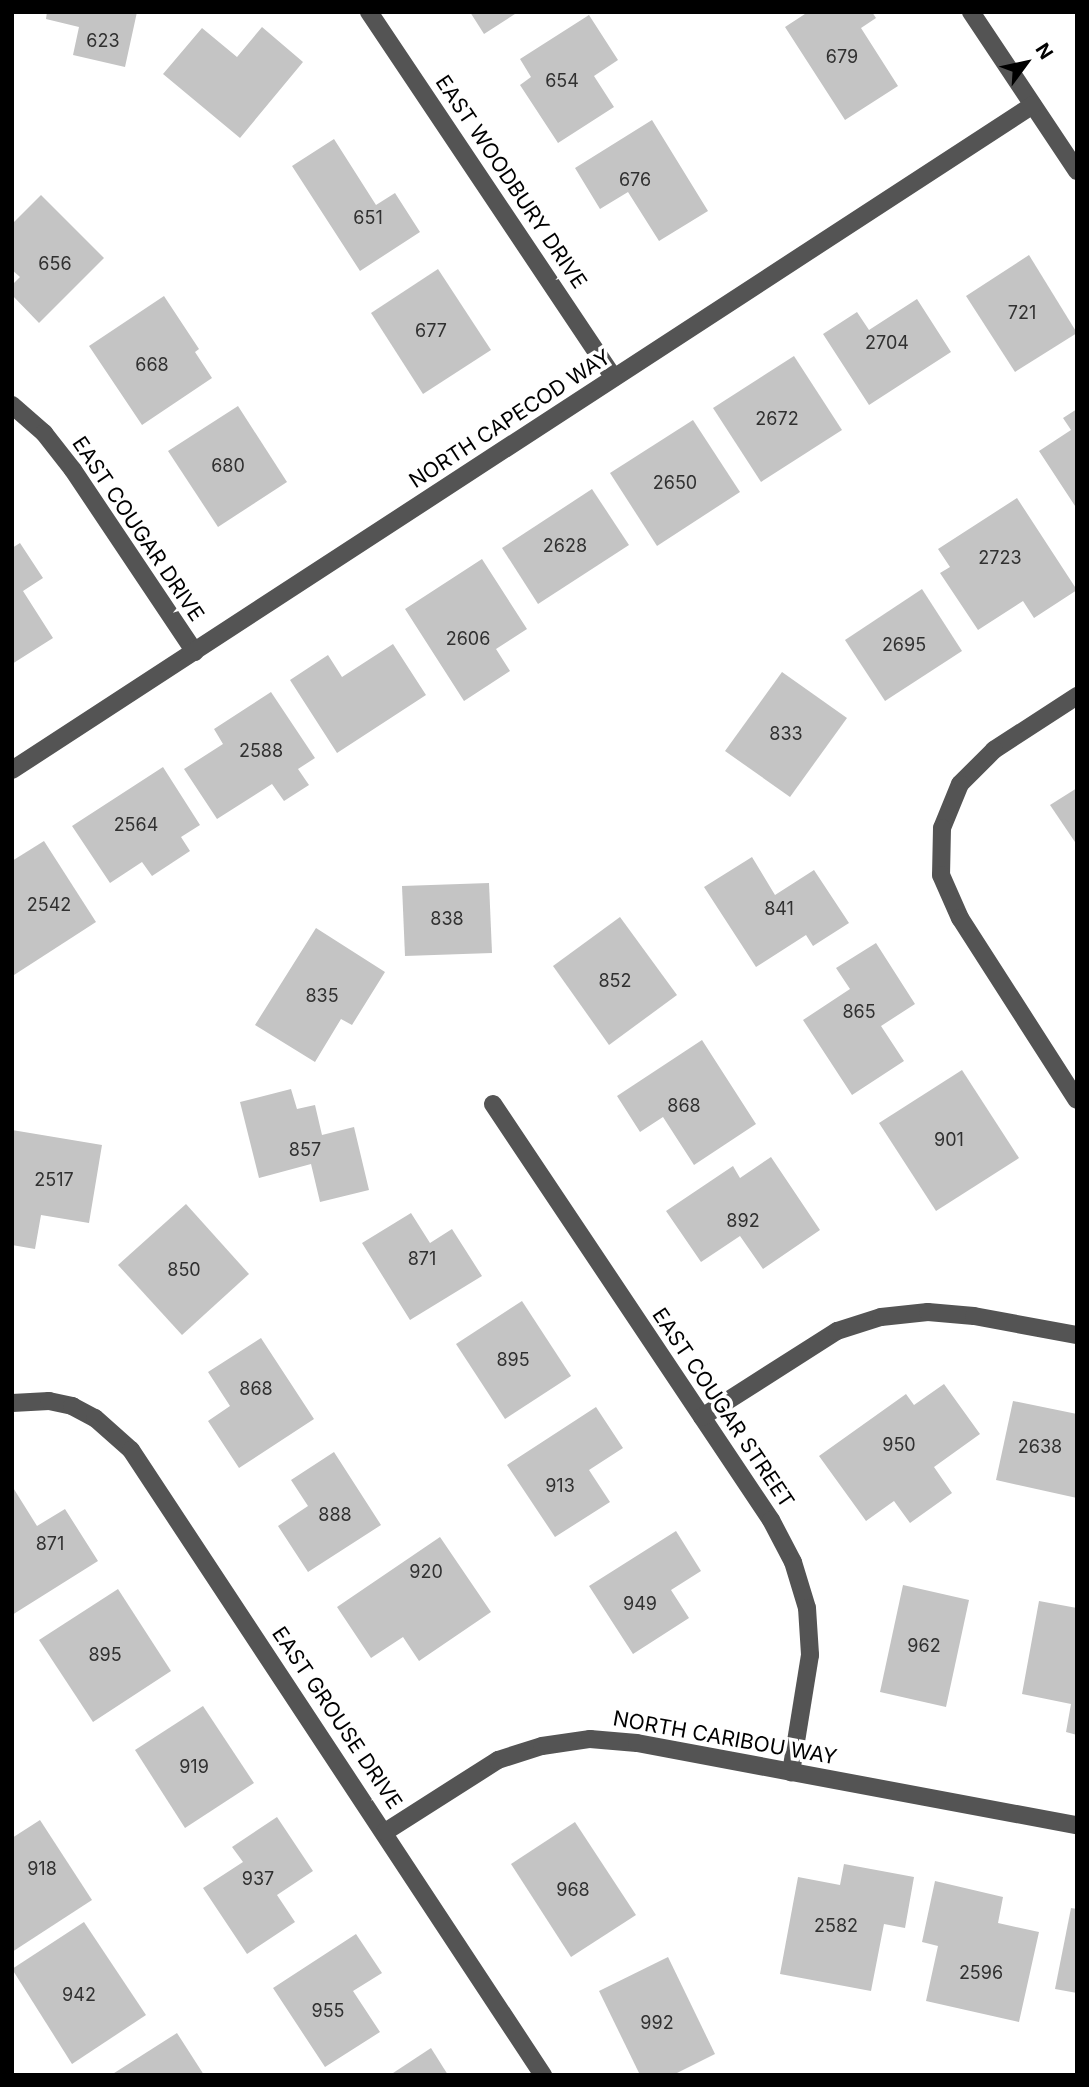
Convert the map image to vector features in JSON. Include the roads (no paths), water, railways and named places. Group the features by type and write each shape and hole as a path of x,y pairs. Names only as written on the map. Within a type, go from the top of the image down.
{"street":[{"name":"EAST WOODBURY DRIVE","path":"369,12 614,378"},
{"path":"971,12 1077,171"},
{"name":"NORTH CAPECOD WAY","path":"12,770 1033,105"},
{"name":"EAST COUGAR DRIVE","path":"12,405 44,433 73,470 195,652"},
{"path":"1077,696 994,750 960,784 942,828 941,875 960,918 1077,1100"},
{"name":"EAST COUGAR STREET","path":"493,1104 771,1521 793,1562 807,1608 810,1655 792,1772"},
{"path":"702,1418 837,1331 881,1317 939,1312 1077,1335"},
{"name":"EAST GROUSE DRIVE","path":"12,1403 49,1401 72,1406 95,1418 131,1450 543,2075"},
{"name":"NORTH CARIBOU WAY","path":"385,1832 498,1760 542,1745 590,1739 637,1743 1077,1825"}]}
